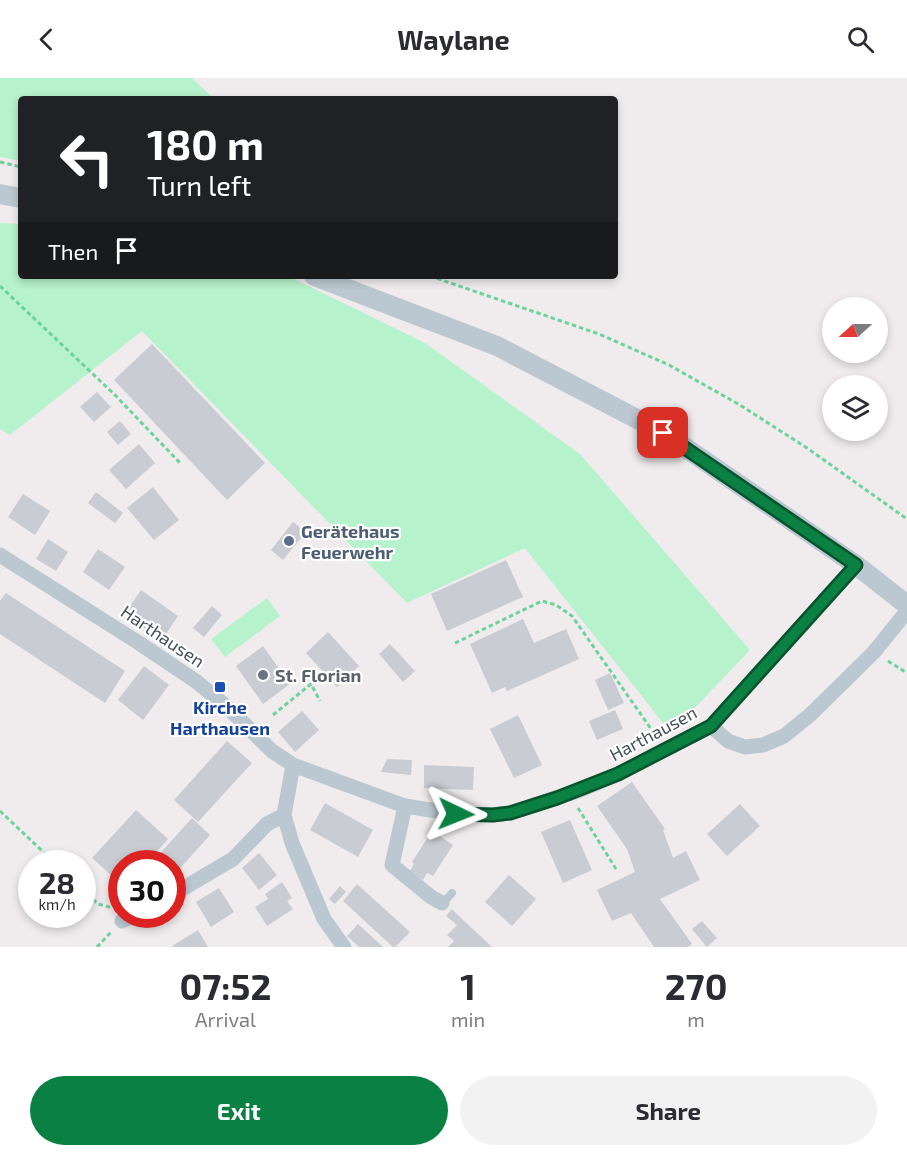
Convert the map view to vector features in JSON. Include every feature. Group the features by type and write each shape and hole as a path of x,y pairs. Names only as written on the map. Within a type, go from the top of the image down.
{"street":[{"path":"0,194 18,197"},
{"path":"322,279 496,346 663,433 856,565 907,605"},
{"name":"Harthausen","path":"0,555 197,682 227,707 272,751 293,765 405,806 456,814 493,815 510,813 569,794 618,774 711,726 856,565"},
{"path":"711,726 728,741 744,747 763,745 784,736 810,715 874,652 907,611"},
{"path":"293,765 284,815 292,843 324,919 345,947"},
{"path":"405,806 392,865 431,897 444,901"},
{"path":"186,887 233,859 267,824 284,815"}],"path":[{"path":"0,162 18,166"},
{"path":"439,279 599,334 669,365 740,405 807,448 907,519"},
{"path":"0,286 116,395 181,464"},
{"path":"455,643 542,601 556,605 572,616 649,726 661,751"},
{"path":"874,652 907,673"},
{"path":"273,715 311,684 320,701"},
{"path":"569,794 616,869"},
{"path":"0,811 42,850"},
{"path":"97,947 114,928"}],"green space":[{"path":"0,78 192,78 211,96 18,96 18,160 0,157"},
{"path":"0,223 18,224 18,279 294,279 425,343 580,454 750,650 671,733 525,548 407,603 142,331 10,435 0,429"},
{"path":"267,598 280,616 225,657 211,639"}],"building":[{"path":"152,344 265,463 227,500 114,380"},
{"path":"97,392 111,407 94,422 80,407"},
{"path":"120,421 131,434 118,445 107,432"},
{"path":"139,444 155,463 126,489 109,470"},
{"path":"153,487 179,520 154,540 127,508"},
{"path":"96,492 123,513 115,523 88,503"},
{"path":"23,494 50,511 35,535 8,517"},
{"name":"Gerätehaus Feuerwehr","path":"293,522 306,532 283,560 271,550"},
{"path":"48,539 68,552 56,571 36,559"},
{"path":"98,549 125,567 109,590 83,572"},
{"path":"506,560 523,597 447,631 431,594"},
{"path":"141,590 178,616 162,640 124,615"},
{"path":"6,593 125,671 105,703 0,634 0,601"},
{"path":"212,606 222,615 204,637 193,628"},
{"path":"523,619 534,643 566,629 579,659 507,691 505,687 492,693 470,644"},
{"path":"328,632 359,666 337,687 306,653"},
{"path":"390,644 415,671 403,682 379,654"},
{"name":"St. Florian","path":"263,646 290,684 263,704 236,666"},
{"path":"144,666 169,685 143,720 118,700"},
{"path":"610,673 624,703 608,710 595,680"},
{"path":"615,710 623,729 597,740 589,721"},
{"path":"302,711 319,730 295,752 278,732"},
{"path":"518,715 542,765 514,778 490,729"},
{"path":"227,741 252,763 198,822 174,800"},
{"path":"387,759 412,760 411,775 381,772"},
{"path":"424,765 474,767 473,790 424,788"},
{"path":"632,782 665,829 663,830 673,858 686,851 700,880 660,899 692,944 688,947 654,947 631,913 612,921 597,890 635,872 627,849 597,806"},
{"path":"325,803 373,830 358,857 310,830"},
{"path":"740,804 760,826 727,856 707,834"},
{"path":"136,810 168,839 158,850 108,850 108,872 96,862 96,854"},
{"path":"192,818 210,835 186,862 186,850 163,850"},
{"path":"570,820 592,870 563,883 541,832"},
{"path":"432,831 453,845 433,876 427,873 423,880 410,871 414,864 412,862"},
{"path":"259,853 277,875 259,890 242,868"},
{"path":"509,875 536,899 512,926 485,902"},
{"path":"282,882 292,898 287,901 293,909 267,926 255,907 268,899 265,894"},
{"path":"357,884 410,932 395,947 343,901"},
{"path":"340,886 346,892 335,904 329,899"},
{"path":"219,888 234,912 211,927 196,902"},
{"path":"452,909 492,947 448,947 454,941 447,935 457,925 446,916"},
{"path":"702,921 717,938 707,947 692,929"},
{"path":"358,924 383,947 359,947 347,936"},
{"path":"198,930 208,947 172,946"}],"place":[{"name":"Gerätehaus Feuerwehr","path":"289,541"},
{"name":"St. Florian","path":"263,675"},
{"name":"Kirche Harthausen","path":"220,687"}],"route":[{"path":"456,814 510,813 557,798 618,774 711,726 856,565 663,433"}]}
